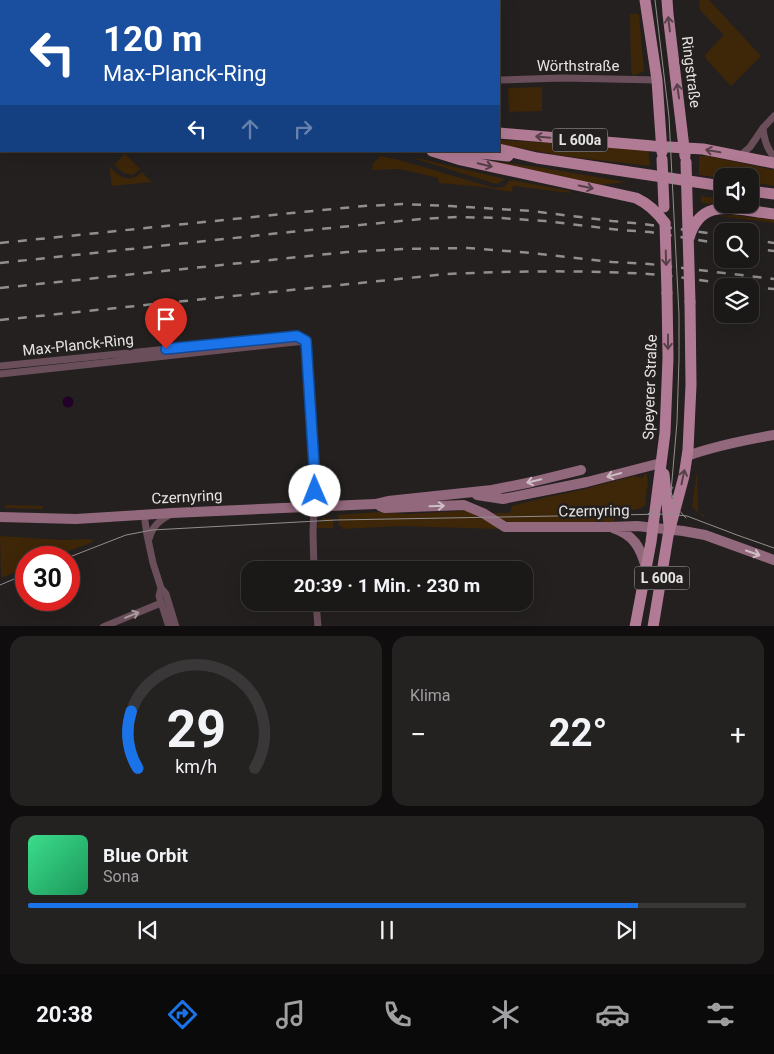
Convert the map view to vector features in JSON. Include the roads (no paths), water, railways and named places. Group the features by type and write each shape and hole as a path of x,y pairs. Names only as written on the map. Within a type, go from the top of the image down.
{"main road":[{"path":"645,0 657,80 662,147 704,149 774,162"},
{"name":"Ringstraße","path":"668,0 669,23 685,148"},
{"name":"L 600a","path":"500,133 662,147"},
{"name":"Speyerer Straße","path":"635,626 653,527 665,433 668,358 662,147"},
{"name":"L 600a","path":"653,626 670,529 688,453 691,385 685,148"},
{"path":"500,150 537,158 714,185"},
{"path":"435,152 504,170 636,198 653,209 665,223"},
{"path":"471,152 537,158"},
{"path":"759,192 774,194"},
{"path":"688,244 696,221 714,210 725,208 774,214"},
{"path":"688,453 774,436"},
{"path":"662,460 670,529"},
{"name":"Czernyring","path":"466,493 503,499 587,482 662,460"},
{"name":"Czernyring","path":"0,517 76,518 375,504 492,490 581,470"},
{"name":"Czernyring","path":"375,504 385,508 464,505 483,513 505,527 637,526 694,532 774,560"},
{"path":"610,527 628,534 640,548 646,567"}],"street":[{"name":"Wörthstraße","path":"500,80 562,78 657,80"},
{"path":"741,155 750,147 774,116"},
{"path":"763,128 763,136 767,147 774,157"},
{"name":"Max-Planck-Ring","path":"0,366 297,336 306,341"},
{"path":"306,341 315,480 314,561"},
{"name":"Max-Planck-Ring","path":"0,374 306,341"},
{"path":"148,541 153,527 172,513"},
{"path":"144,514 151,557 176,626"},
{"path":"161,588 159,596 169,626"},
{"path":"103,626 161,603"},
{"path":"317,611 318,626"}],"tram line":[{"path":"655,0 669,117 679,315 677,422 671,492 676,507 686,518"},
{"path":"648,514 662,503 673,487"},
{"path":"80,553 126,535 152,530 336,520 668,514 687,516 774,548"},
{"path":"0,585 15,579"}],"railway":[{"path":"0,243 364,206 403,204 531,211 714,234"},
{"path":"0,263 290,232 458,217 545,221 650,232 714,243"},
{"path":"759,240 774,243"},
{"path":"0,288 347,252 468,248 649,264 774,279"},
{"path":"759,249 774,251"},
{"path":"0,320 447,274 548,271 598,272 673,276 714,282"},
{"path":"759,288 774,289"}]}
